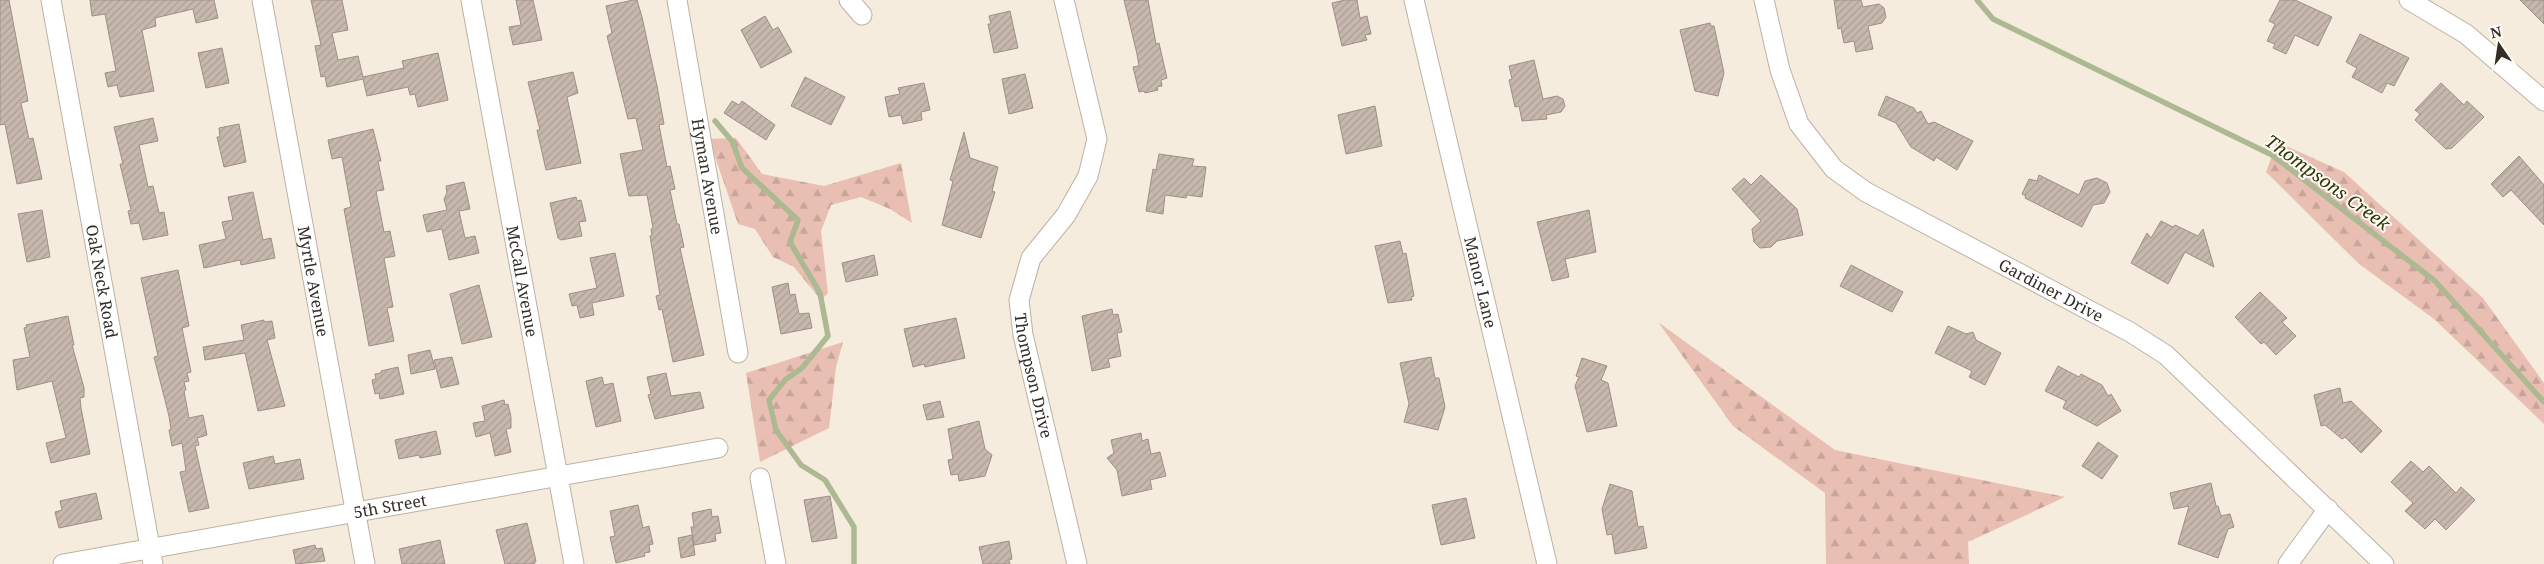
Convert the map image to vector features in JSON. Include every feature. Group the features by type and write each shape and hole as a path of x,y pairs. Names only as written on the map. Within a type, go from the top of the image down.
{"street":[{"name":"Oak Neck Road","path":"51,0 152,556"},
{"name":"Myrtle Avenue","path":"262,0 365,564"},
{"name":"McCall Avenue","path":"471,0 574,564"},
{"name":"Hyman Avenue","path":"677,0 738,353"},
{"path":"849,0 862,15"},
{"name":"Thompson Drive","path":"1064,0 1097,139 1088,176 1066,215 1031,258 1019,300 1023,335 1077,564"},
{"name":"Manor Lane","path":"1414,0 1547,564"},
{"name":"Gardiner Drive","path":"1764,0 1780,70 1799,124 1834,169 1866,192 2121,328 2166,355 2384,564"},
{"path":"2409,0 2466,34 2544,101"},
{"name":"5th Street","path":"63,564 152,556 355,512 718,448"},
{"path":"760,478 776,564"},
{"path":"2288,564 2328,510"}],"green space":[{"path":"736,138 762,174 824,186 901,163 912,223 890,209 861,197 831,205 821,231 828,293 821,300 794,267 773,257 755,229 738,224 709,139"},
{"path":"2277,142 2344,172 2483,298 2544,383 2544,424 2434,319 2359,264 2266,172"},
{"path":"1658,322 1835,450 2065,497 1968,542 1969,564 1826,564 1825,493 1733,426"},
{"path":"843,342 836,367 829,428 760,462 746,373"}],"building":[{"path":"0,0 9,0 28,101 21,103 29,139 33,138 42,179 17,184 5,124 0,125"},
{"path":"90,0 214,0 218,18 196,23 193,9 155,18 156,26 142,30 154,91 120,97 117,85 108,87 105,73 116,71 105,14 92,16"},
{"path":"311,0 342,0 348,30 332,33 338,60 358,56 363,77 404,68 402,61 438,53 448,100 418,107 415,94 410,95 408,87 367,96 363,79 327,87 325,76 321,77 315,46 321,45"},
{"path":"516,0 533,0 542,40 513,45 509,27 521,25"},
{"path":"637,0 642,17 657,86 664,124 659,125 667,167 670,166 675,189 670,190 684,247 680,248 704,355 673,362 662,309 659,310 656,296 660,295 650,236 652,235 651,229 653,228 647,195 629,196 620,154 643,150 636,118 628,119 607,36 612,33 606,6"},
{"path":"1124,0 1148,0 1156,44 1159,43 1167,78 1161,80 1162,86 1157,87 1158,90 1145,93 1144,91 1139,92 1133,67 1139,66"},
{"path":"1357,0 1360,18 1367,16 1371,34 1365,35 1367,40 1342,46 1332,3"},
{"path":"1834,0 1861,0 1863,7 1879,4 1884,8 1886,17 1882,23 1868,26 1873,49 1856,52 1854,41 1844,43 1841,28 1838,29"},
{"path":"2280,0 2295,0 2332,17 2318,46 2295,35 2286,54 2273,48 2275,44 2267,41 2275,24 2269,21"},
{"path":"2520,0 2544,0 2544,24"},
{"path":"1010,11 1018,48 994,53 988,24 991,24 989,16"},
{"path":"765,16 773,30 778,27 792,52 761,68 741,30"},
{"path":"1710,23 1711,26 1714,26 1724,73 1718,96 1695,91 1680,30"},
{"path":"2360,34 2409,58 2394,86 2387,83 2382,93 2352,77 2357,68 2346,62"},
{"path":"222,48 229,83 206,88 198,53"},
{"path":"1534,60 1543,99 1557,96 1563,99 1565,106 1561,112 1546,115 1547,119 1522,121 1519,106 1515,107 1509,80 1512,79 1509,66"},
{"path":"573,72 578,93 567,97 581,163 546,170 537,130 540,130 528,82"},
{"path":"1025,74 1033,108 1009,114 1002,79"},
{"path":"805,77 845,97 831,125 791,106"},
{"path":"924,83 930,110 921,112 922,120 903,124 901,115 889,117 885,97 900,94 898,88"},
{"path":"2441,83 2464,105 2467,101 2484,117 2452,148 2446,149 2415,120 2420,114 2415,110"},
{"path":"1886,96 1914,108 1917,113 1921,111 1928,124 1934,122 1973,141 1957,170 1936,157 1934,161 1911,147 1896,123 1878,115"},
{"path":"732,101 739,105 742,101 775,125 766,140 724,113"},
{"path":"1375,106 1382,146 1346,154 1338,115"},
{"path":"153,118 158,141 139,145 148,187 153,186 159,213 164,212 168,235 143,240 139,223 131,224 128,211 131,210 120,164 123,164 114,127"},
{"path":"239,124 246,162 224,167 217,137 220,137 219,128"},
{"path":"373,129 381,161 378,161 384,190 376,191 384,232 390,231 395,256 384,258 393,307 387,308 394,341 369,346 344,209 351,207 342,157 332,159 328,140"},
{"path":"964,132 970,158 998,167 992,191 995,192 981,238 942,225 953,181 950,180"},
{"path":"1159,154 1194,159 1192,166 1206,167 1202,197 1187,195 1186,198 1165,195 1163,214 1146,211 1153,169 1156,170"},
{"path":"2519,156 2544,185 2544,225 2511,190 2503,197 2491,184"},
{"path":"1761,175 1797,209 1803,235 1777,241 1771,247 1760,248 1754,242 1752,229 1761,221 1732,189 1744,178 1751,185"},
{"path":"2039,175 2079,195 2085,181 2097,178 2107,183 2110,192 2104,203 2093,205 2082,227 2025,198 2026,196 2022,194 2029,179 2037,181"},
{"path":"464,182 470,209 459,211 465,238 475,236 479,253 449,260 442,229 427,232 423,215 447,210 444,199 447,193 446,186"},
{"path":"253,192 263,240 271,238 275,258 241,265 240,260 204,268 199,245 226,239 222,222 233,220 228,197"},
{"path":"576,197 577,201 581,200 586,221 579,222 582,236 561,240 558,238 550,203"},
{"path":"42,210 50,257 27,262 18,214"},
{"path":"1589,210 1596,252 1565,259 1569,277 1552,281 1537,222"},
{"path":"2161,221 2173,227 2175,225 2198,236 2203,229 2214,267 2185,252 2168,284 2131,263 2147,233 2151,238"},
{"path":"1400,241 1403,254 1406,253 1414,296 1411,297 1412,300 1388,303 1375,246"},
{"path":"615,253 624,296 592,303 594,315 580,318 577,305 572,306 569,294 597,288 590,258"},
{"path":"874,255 878,275 846,282 842,263"},
{"path":"1851,265 1903,292 1892,312 1840,286"},
{"path":"178,270 189,326 182,328 191,372 187,373 189,381 184,382 186,390 184,391 189,418 203,415 207,435 197,438 199,445 195,446 209,508 189,512 180,472 186,471 182,443 172,446 169,416 154,357 158,356 141,278"},
{"path":"788,283 790,295 795,294 799,314 809,313 812,328 781,334 772,287"},
{"path":"479,285 492,337 462,344 450,294"},
{"path":"2260,292 2287,318 2282,322 2296,336 2276,355 2264,342 2261,344 2235,317"},
{"path":"1112,309 1113,315 1118,314 1122,332 1117,333 1121,356 1108,359 1110,367 1092,371 1082,316"},
{"path":"68,316 74,345 72,345 84,388 84,397 80,398 90,454 51,463 46,443 66,438 52,381 17,390 13,360 30,357 24,328 27,327 26,325"},
{"path":"956,318 965,358 925,367 924,364 913,367 904,329"},
{"path":"264,320 264,322 272,321 275,338 267,340 285,406 258,411 245,353 205,360 203,347 244,340 241,325"},
{"path":"1948,326 1966,334 1973,332 1976,340 2001,353 1985,385 1969,377 1972,371 1935,353"},
{"path":"430,350 435,369 411,374 408,355"},
{"path":"452,357 459,384 441,388 434,360"},
{"path":"1431,357 1435,378 1439,378 1445,407 1438,430 1404,422 1409,404 1400,363"},
{"path":"1582,358 1607,366 1601,380 1608,383 1617,426 1587,432 1575,386 1579,377 1576,376"},
{"path":"2058,366 2079,377 2081,374 2102,385 2108,396 2111,394 2121,411 2097,426 2063,408 2066,401 2045,391"},
{"path":"398,367 404,394 380,399 379,393 375,394 372,380 376,379 375,374"},
{"path":"666,373 671,396 700,392 704,408 655,419 648,395 651,394 647,377"},
{"path":"602,377 604,385 613,383 621,421 596,427 586,381"},
{"path":"2340,388 2343,403 2351,401 2382,431 2361,453 2345,437 2342,439 2325,425 2321,426 2314,395"},
{"path":"504,400 505,405 508,404 511,417 511,428 506,429 511,452 495,456 490,433 476,437 473,423 485,421 482,406"},
{"path":"940,401 944,417 927,420 923,405"},
{"path":"979,421 985,449 992,455 985,476 959,481 958,474 951,475 948,460 953,459 948,429"},
{"path":"436,431 441,454 420,458 419,455 399,459 395,440"},
{"path":"1141,433 1142,441 1148,439 1151,454 1160,452 1166,476 1150,480 1152,489 1122,496 1117,470 1107,458 1114,453 1111,440"},
{"path":"2098,442 2118,456 2102,479 2082,466"},
{"path":"273,456 275,464 300,459 304,479 249,489 243,463"},
{"path":"2411,461 2423,472 2429,466 2456,493 2461,487 2475,500 2446,530 2435,519 2425,529 2405,511 2413,503 2391,482"},
{"path":"2211,483 2216,506 2218,506 2221,516 2230,514 2234,527 2228,529 2218,558 2178,544 2189,506 2174,509 2170,493"},
{"path":"1610,484 1632,491 1638,527 1643,526 1647,548 1615,554 1612,534 1607,535 1602,509"},
{"path":"96,493 102,519 59,528 55,512 62,510 60,501"},
{"path":"830,496 837,538 812,542 804,500"},
{"path":"1466,498 1475,538 1441,545 1432,505"},
{"path":"638,505 643,528 649,526 653,544 649,545 650,552 644,553 645,556 616,563 610,537 615,536 610,511"},
{"path":"711,509 712,517 718,516 721,533 715,534 716,541 694,545 691,527 694,527 692,513"},
{"path":"527,523 536,561 534,564 505,564 496,530"},
{"path":"692,535 695,555 681,558 678,538"},
{"path":"440,540 445,564 402,564 399,549"},
{"path":"1009,541 1012,559 1009,560 1010,564 983,564 979,547"},
{"path":"315,545 316,549 322,548 325,561 296,564 293,550"}],"waterway":[{"name":"Thompsons Creek","path":"1977,0 1993,19 2272,155 2435,281 2544,402"},
{"path":"715,121 732,141 742,168 798,220 790,242 820,293 828,336 802,368 785,380 769,400 776,430 801,465 825,480 854,527 854,564"}]}
